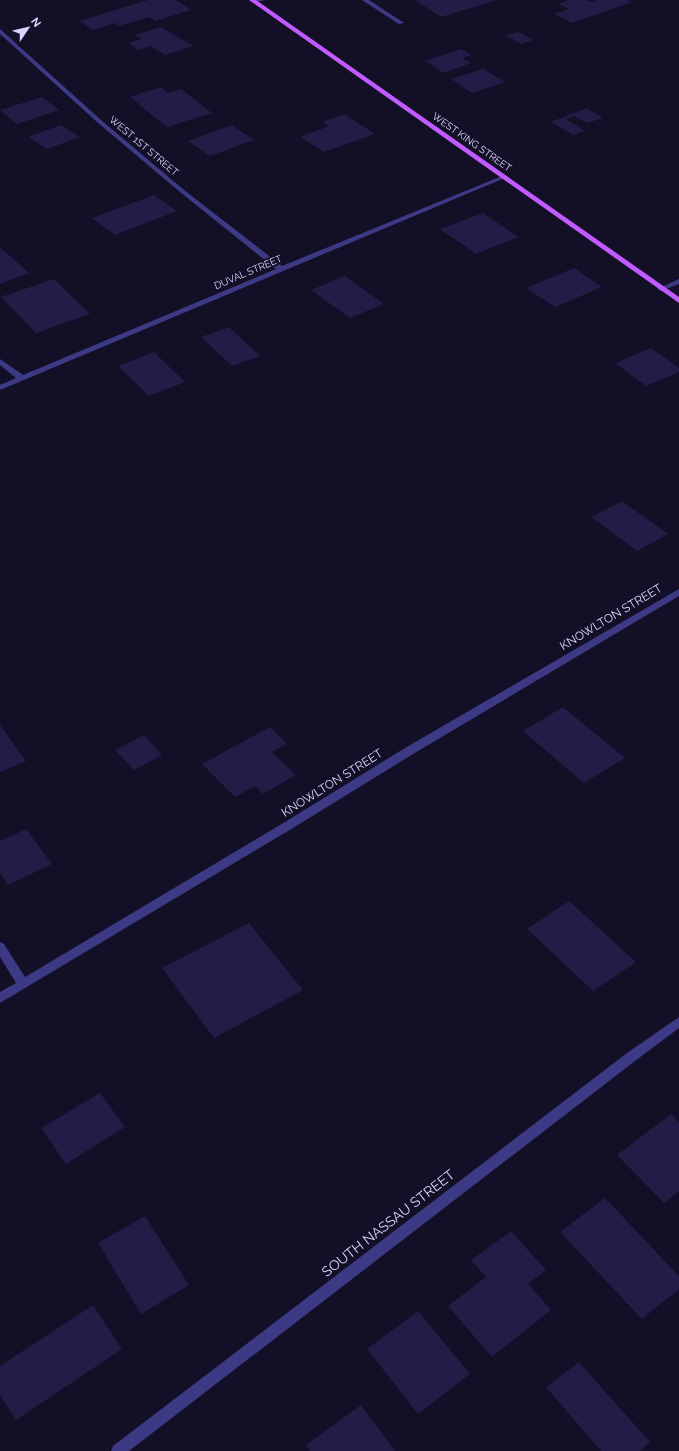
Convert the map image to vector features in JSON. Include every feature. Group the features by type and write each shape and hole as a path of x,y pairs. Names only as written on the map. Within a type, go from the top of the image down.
{"main road":[{"name":"WEST KING STREET","path":"256,1 679,302"}],"street":[{"path":"365,0 401,23"},
{"name":"WEST 1ST STREET","path":"0,31 99,121 164,176 281,269"},
{"name":"DUVAL STREET","path":"0,388 281,269 504,177"},
{"path":"661,289 679,281"},
{"path":"0,361 22,379"},
{"name":"KNOWLTON STREET","path":"0,998 290,825 409,751 679,592"},
{"path":"0,947 23,984"},
{"name":"SOUTH NASSAU STREET","path":"118,1451 630,1057 679,1022"}],"building":[{"path":"148,0 176,0 191,10 155,21 149,17 119,26 115,23 93,30 80,21"},
{"path":"415,0 497,0 441,17"},
{"path":"569,0 586,0 590,2 597,0 627,0 632,2 572,23 554,14 569,9 558,4"},
{"path":"161,27 193,46 165,55 150,46 138,50 129,43 141,39 135,35"},
{"path":"518,32 533,40 521,44 506,36"},
{"path":"461,49 472,55 462,58 471,63 444,73 425,61"},
{"path":"483,69 505,82 472,93 451,79"},
{"path":"161,87 168,93 181,89 212,113 167,127 130,97"},
{"path":"42,97 59,110 17,124 0,110"},
{"path":"587,108 603,118 587,123 574,116 566,119 585,131 573,135 551,122"},
{"path":"344,114 375,134 324,152 300,137 329,126 322,122"},
{"path":"61,125 80,137 47,149 28,137"},
{"path":"232,125 254,140 210,156 188,141"},
{"path":"154,195 177,211 115,235 92,218"},
{"path":"483,213 518,237 476,254 440,229"},
{"path":"0,247 29,273 0,284"},
{"path":"574,268 602,287 555,307 526,288"},
{"path":"345,276 384,304 350,318 311,290"},
{"path":"54,279 90,314 36,333 1,297"},
{"path":"229,327 260,356 232,366 201,337"},
{"path":"651,348 679,368 679,372 646,386 615,363"},
{"path":"154,352 185,382 149,396 118,366"},
{"path":"622,501 668,534 637,551 591,517"},
{"path":"563,707 625,758 584,783 523,731"},
{"path":"0,725 26,761 0,772"},
{"path":"270,727 287,744 272,752 296,775 263,794 255,786 235,797 202,764"},
{"path":"144,735 162,755 134,770 115,750"},
{"path":"26,829 52,864 8,885 0,873 0,841"},
{"path":"569,901 636,962 593,991 527,929"},
{"path":"249,923 303,990 214,1038 162,968"},
{"path":"100,1093 125,1127 66,1164 41,1128"},
{"path":"671,1114 679,1122 679,1191 664,1203 617,1155"},
{"path":"605,1198 679,1276 679,1289 642,1319 560,1232"},
{"path":"145,1216 189,1285 141,1314 98,1243"},
{"path":"511,1231 546,1270 528,1284 551,1310 492,1357 448,1306 486,1277 471,1260"},
{"path":"93,1305 122,1349 16,1420 0,1395 0,1366"},
{"path":"418,1311 470,1374 418,1414 367,1349"},
{"path":"579,1362 650,1442 640,1451 601,1451 546,1387"},
{"path":"361,1405 395,1451 310,1451 306,1445"}]}
